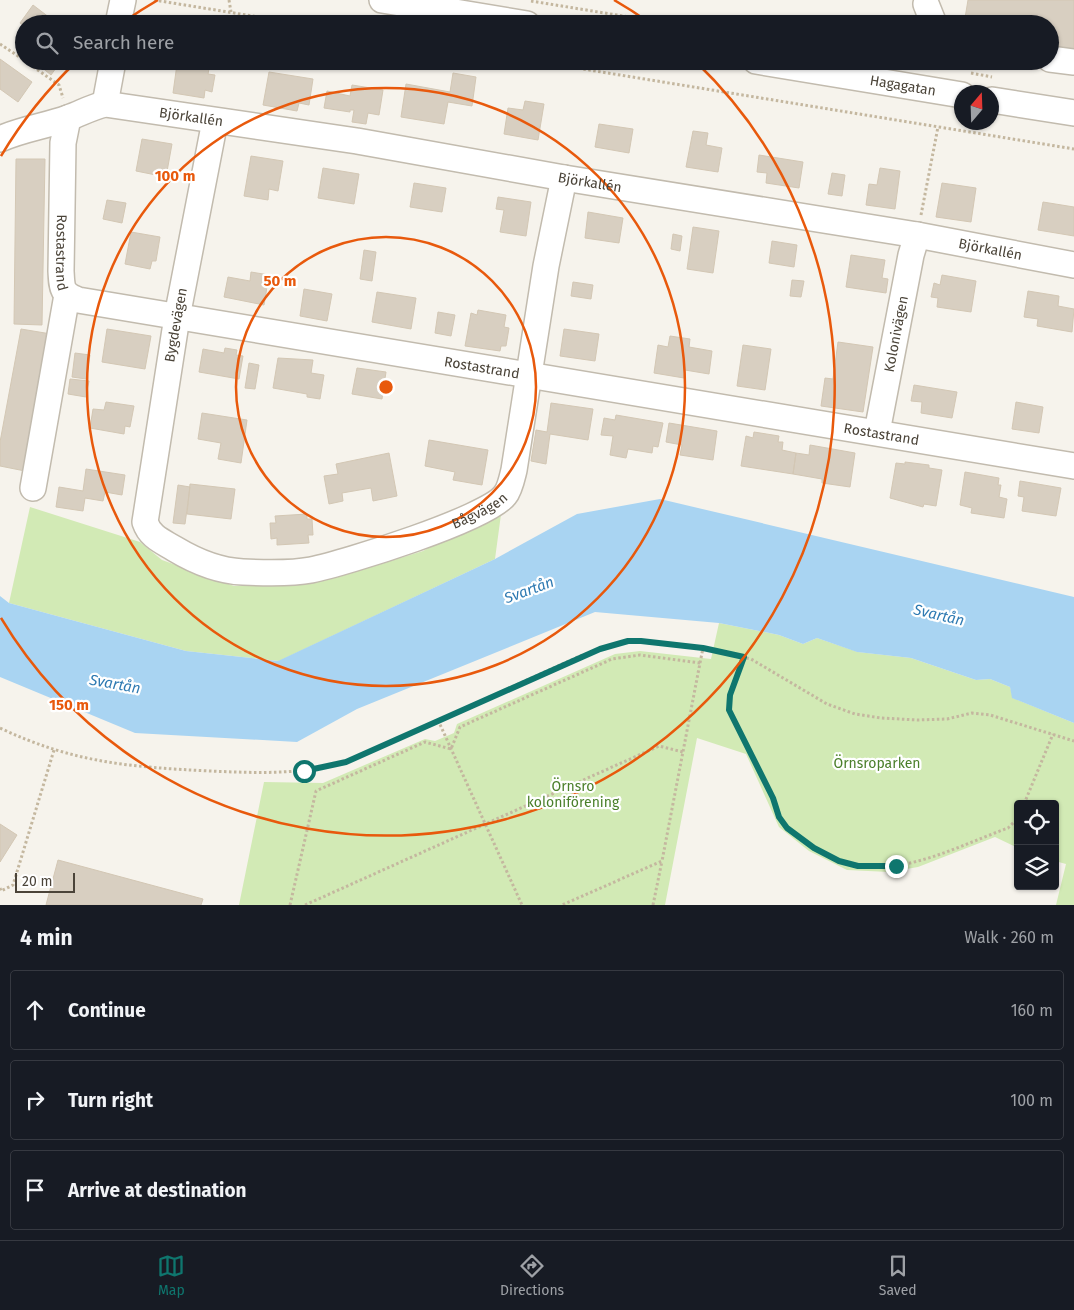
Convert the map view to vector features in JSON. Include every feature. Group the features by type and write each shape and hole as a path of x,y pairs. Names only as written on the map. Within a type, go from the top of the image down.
{"street":[{"path":"120,15 123,0"},
{"path":"382,0 473,15"},
{"path":"1059,60 1074,62"},
{"path":"105,104 111,70"},
{"name":"Hagagatan","path":"837,70 964,84"},
{"path":"999,90 1074,113"},
{"name":"Björkallén","path":"0,139 40,125 68,118 86,108 105,104 357,141 564,178 917,235 1074,265"},
{"name":"Rostastrand","path":"68,118 63,143 61,271 62,287 67,295 78,300 1074,466"},
{"name":"Bygdevägen","path":"148,530 147,513 177,317 215,121"},
{"name":"Bågvägen","path":"148,530 155,537 186,555 219,569 241,572 310,570 416,538 485,508 506,495 514,470 546,266 564,178"},
{"name":"Kolonivägen","path":"877,432 911,255 917,235"},
{"path":"33,488 67,295"}],"path":[{"path":"154,0 249,15"},
{"path":"229,0 231,12"},
{"path":"528,0 618,15"},
{"path":"0,44 15,55"},
{"path":"37,70 59,85 68,118"},
{"path":"589,70 1074,149"},
{"path":"917,235 938,127"},
{"path":"0,728 54,750 102,763 135,767 258,773 304,771 346,762 580,656 628,641 703,648 744,657 766,666 827,704 855,714 881,718 918,720 947,719 972,713 990,715 1074,741"},
{"path":"653,905 703,648"},
{"path":"451,749 460,727 612,659 640,655 700,663"},
{"path":"744,657 730,695 729,710 773,798 779,817 787,828 814,848 839,861 858,866 896,866 926,860 1008,828 1014,822"},
{"path":"438,720 522,905"},
{"path":"1026,800 1053,734"},
{"path":"290,905 316,791 425,742 451,749"},
{"path":"305,905 659,746 683,752"},
{"path":"0,888 1,891 13,885 54,750"},
{"path":"562,905 662,861"}],"green space":[{"path":"30,507 140,542 162,560 234,586 335,578 423,551 502,507 495,559 279,661 186,651 9,603"},
{"path":"719,623 779,635 803,644 817,638 858,652 911,658 976,680 990,679 1010,687 1013,698 1074,723 1074,905 1056,905 1066,864 1059,862 1059,800 1014,800 1014,846 995,837 918,867 889,872 847,870 809,851 779,827 746,754 697,738 665,905 239,905 264,782 323,783 425,739 435,741 454,733 457,724 615,654 640,651 711,659"}],"water":[{"name":"Svartån","path":"660,499 1074,597 1074,723 1012,698 1010,687 990,679 976,680 911,658 857,652 817,638 803,644 779,635 719,623 595,612 357,709 297,742 135,733 0,677 0,596 9,603 186,651 278,661 495,559 577,514"}],"building":[{"path":"968,0 1074,0 1074,55 1059,52 1059,15 966,15"},
{"path":"33,5 46,15 26,15"},
{"path":"0,59 32,82 18,102 0,89"},
{"path":"45,70 55,70 51,75"},
{"path":"176,70 209,70 208,74 215,75 212,92 205,90 204,98 173,93"},
{"path":"269,72 313,79 309,105 299,103 297,111 263,105"},
{"path":"453,73 476,77 472,106 448,102 444,124 401,117 406,84 450,92"},
{"path":"352,85 383,90 379,115 368,113 366,124 352,122 354,110 350,110 350,112 324,108 327,91 350,96"},
{"path":"525,101 544,104 538,140 504,134 508,108 523,110"},
{"path":"599,124 633,129 629,153 595,147"},
{"path":"693,131 708,133 706,145 722,148 718,172 686,167"},
{"path":"142,139 172,144 166,177 136,171"},
{"path":"759,155 803,162 799,188 766,183 767,173 757,172"},
{"path":"251,156 283,161 278,191 269,189 268,200 244,196"},
{"path":"16,159 45,159 42,325 14,324"},
{"path":"323,168 359,174 354,204 318,198"},
{"path":"880,168 900,171 895,209 866,205 869,184 877,185"},
{"path":"832,173 845,175 842,196 828,194"},
{"path":"414,183 446,188 442,212 410,207"},
{"path":"942,183 976,188 971,222 936,217"},
{"path":"498,197 531,202 526,236 500,232 504,210 496,209"},
{"path":"107,200 126,203 122,223 103,219"},
{"path":"1043,202 1074,207 1074,236 1038,230"},
{"path":"588,212 623,218 619,243 585,238"},
{"path":"693,227 719,231 713,273 687,269"},
{"path":"131,232 160,237 156,261 152,261 150,269 125,264"},
{"path":"673,234 682,236 680,251 671,249"},
{"path":"772,241 797,245 794,267 769,263"},
{"path":"364,250 376,252 372,281 360,279"},
{"path":"851,255 885,260 882,278 888,279 886,293 846,287"},
{"path":"251,272 269,275 264,305 224,297 228,277 250,281"},
{"path":"942,275 976,281 971,312 937,307 938,298 931,297 934,283 940,285"},
{"path":"792,280 804,281 801,297 790,296"},
{"path":"573,282 593,285 591,299 571,296"},
{"path":"304,289 332,294 327,321 300,316"},
{"path":"1028,291 1059,296 1058,306 1074,309 1072,332 1037,326 1038,319 1024,317"},
{"path":"377,292 416,298 411,329 372,322"},
{"path":"478,310 506,315 504,327 509,328 506,346 501,346 500,351 465,346 471,313 477,315"},
{"path":"438,312 455,315 451,336 435,333"},
{"path":"21,329 51,334 25,471 0,466 0,442"},
{"path":"107,329 151,336 145,369 102,362"},
{"path":"564,329 599,334 595,361 560,356"},
{"path":"670,336 690,339 689,347 712,351 709,374 685,370 684,378 654,373 658,345 668,347"},
{"path":"838,342 873,347 863,412 821,406 825,378 833,379"},
{"path":"743,345 771,349 765,390 737,386"},
{"path":"225,348 237,350 236,355 243,356 239,379 199,372 203,349 224,353"},
{"path":"75,353 90,355 86,379 72,377"},
{"path":"278,358 313,360 311,373 324,375 320,399 307,397 307,394 273,388"},
{"path":"249,363 259,365 255,389 245,388"},
{"path":"357,368 386,372 382,399 352,394"},
{"path":"70,379 89,381 86,397 68,394"},
{"path":"914,385 957,392 952,418 921,413 922,402 911,401"},
{"path":"106,402 134,406 130,427 125,426 124,434 90,428 93,409 104,410"},
{"path":"1016,402 1043,407 1039,433 1012,429"},
{"path":"551,403 593,409 588,440 550,434 546,464 531,461 536,430 547,432"},
{"path":"202,413 247,420 241,463 218,459 221,443 198,439"},
{"path":"616,415 663,423 658,447 653,446 652,453 628,449 626,458 610,455 613,436 601,435 604,418 615,420"},
{"path":"669,423 717,431 713,460 680,455 682,445 666,442"},
{"path":"754,432 779,436 778,442 783,442 782,450 796,453 793,474 741,466 746,436 753,438"},
{"path":"429,440 488,450 482,485 453,480 455,472 425,466"},
{"path":"810,445 855,453 850,487 822,483 822,479 793,474 796,453 809,455"},
{"path":"389,453 397,496 373,501 371,488 342,493 343,501 329,504 324,476 338,474 336,464"},
{"path":"905,462 929,465 929,468 942,470 936,506 924,504 923,507 890,498 896,463 905,464"},
{"path":"86,469 125,475 122,495 105,492 103,501 85,498 83,511 56,507 59,487 83,491"},
{"path":"965,472 999,478 998,485 1001,485 999,497 1007,499 1004,518 971,513 972,508 960,505"},
{"path":"1020,481 1061,488 1056,516 1022,511 1024,497 1018,496"},
{"path":"190,484 235,489 231,519 187,514"},
{"path":"178,485 190,487 185,524 173,523"},
{"path":"307,514 307,519 312,519 313,535 308,535 309,543 277,545 277,538 271,539 270,523 276,523 275,516"},
{"path":"0,824 17,835 0,862"},
{"path":"58,860 203,899 201,905 46,905"}],"route":[{"path":"304,771 346,762 580,656 600,649 628,641 703,648 744,657 730,695 729,710 773,798 779,817 787,828 814,848 839,861 858,866 896,866"}],"park label":[{"name":"Örnsroparken","path":"877,763"},
{"name":"Örnsro koloniförening","path":"573,794"}]}
